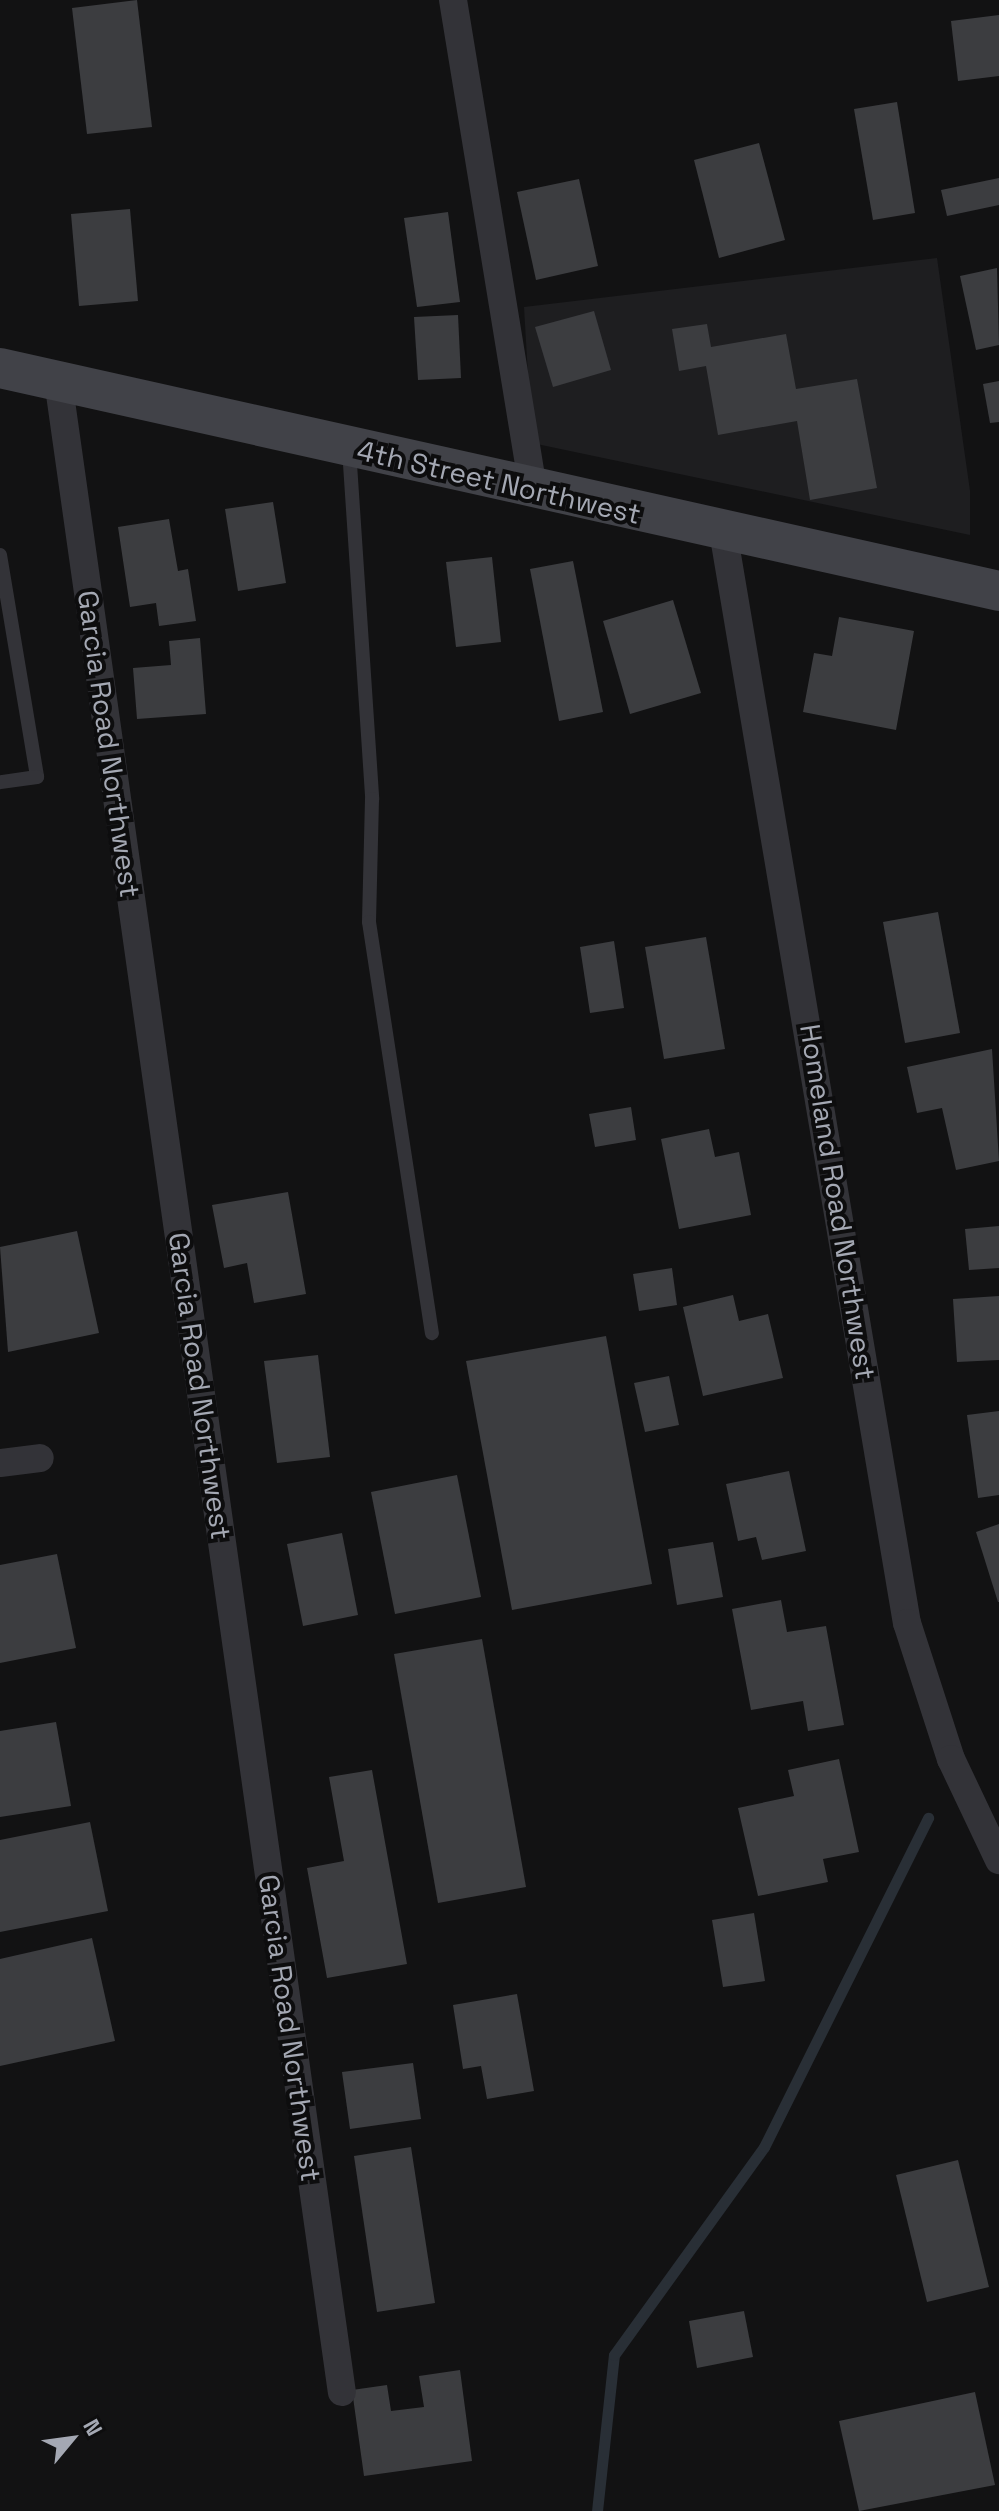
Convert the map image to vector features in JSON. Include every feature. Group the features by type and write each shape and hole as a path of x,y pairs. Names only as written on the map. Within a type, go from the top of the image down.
{"main road":[{"name":"4th Street Northwest","path":"0,368 533,491 999,591"}],"street":[{"path":"453,0 533,491"},
{"name":"Garcia Road Northwest","path":"58,380 342,2392"},
{"name":"Homeland Road Northwest","path":"723,531 907,1623 951,1759 999,1860"},
{"path":"0,1463 40,1458"}],"lane":[{"path":"349,448 372,799 369,922 432,1333"},
{"path":"0,555 37,777 0,782"}],"shaded area":[{"path":"937,258 970,491 970,535 532,443 524,307"}],"building":[{"path":"137,0 152,127 87,134 72,8"},
{"path":"999,15 999,76 958,81 951,21"},
{"path":"897,102 915,213 873,220 854,109"},
{"path":"759,143 785,240 719,258 694,160"},
{"path":"999,178 999,205 947,216 941,190"},
{"path":"579,179 598,266 536,280 517,192"},
{"path":"130,209 138,301 79,306 71,214"},
{"path":"448,212 460,302 417,307 404,218"},
{"path":"997,268 999,345 976,350 960,276"},
{"path":"594,311 611,370 553,387 535,327"},
{"path":"458,315 461,378 418,380 414,317"},
{"path":"707,324 711,347 786,334 796,389 857,379 877,488 810,500 797,421 718,435 706,366 679,371 672,329"},
{"path":"999,381 999,422 990,423 983,384"},
{"path":"273,502 286,583 238,591 225,509"},
{"path":"169,519 178,571 188,569 196,621 159,626 156,603 130,607 118,527"},
{"path":"492,557 501,642 456,647 446,562"},
{"path":"573,561 603,712 559,721 530,569"},
{"path":"673,600 701,693 630,714 603,621"},
{"path":"839,617 914,631 896,730 803,712 814,653 832,656"},
{"path":"200,638 206,714 137,719 133,668 171,665 169,641"},
{"path":"938,912 960,1033 905,1043 883,922"},
{"path":"706,937 725,1049 664,1059 645,947"},
{"path":"614,941 624,1008 590,1013 580,947"},
{"path":"992,1049 999,1161 956,1170 942,1108 917,1113 907,1067"},
{"path":"631,1107 636,1140 595,1147 589,1114"},
{"path":"709,1129 715,1157 739,1152 751,1215 679,1229 661,1139"},
{"path":"288,1192 306,1294 254,1303 247,1263 224,1268 212,1205"},
{"path":"999,1226 999,1268 969,1270 965,1229"},
{"path":"77,1231 99,1333 8,1352 0,1247"},
{"path":"672,1268 677,1305 639,1311 633,1274"},
{"path":"733,1295 739,1321 768,1314 783,1378 703,1396 683,1307"},
{"path":"999,1296 999,1360 957,1362 953,1299"},
{"path":"606,1336 652,1584 512,1610 466,1361"},
{"path":"318,1355 330,1457 277,1463 264,1361"},
{"path":"669,1376 679,1425 645,1432 634,1383"},
{"path":"999,1411 999,1495 978,1498 967,1415"},
{"path":"789,1471 806,1551 762,1560 756,1537 738,1541 726,1484"},
{"path":"457,1475 481,1597 395,1614 371,1492"},
{"path":"999,1524 999,1602 998,1602 976,1532"},
{"path":"342,1533 358,1615 303,1626 287,1544"},
{"path":"713,1542 723,1597 677,1605 668,1549"},
{"path":"57,1554 76,1648 0,1663 0,1565"},
{"path":"781,1600 787,1632 826,1626 844,1725 808,1731 803,1701 751,1710 732,1609"},
{"path":"482,1639 526,1887 438,1903 394,1654"},
{"path":"56,1722 71,1806 0,1817 0,1731"},
{"path":"839,1759 859,1852 823,1859 828,1882 758,1896 738,1808 794,1796 788,1770"},
{"path":"372,1770 407,1964 327,1978 307,1868 344,1861 329,1777"},
{"path":"90,1822 108,1911 0,1932 0,1840"},
{"path":"754,1913 765,1981 723,1987 712,1920"},
{"path":"92,1938 115,2041 0,2066 0,1959"},
{"path":"517,1994 534,2091 487,2099 481,2066 463,2069 453,2005"},
{"path":"413,2063 421,2119 350,2129 342,2072"},
{"path":"411,2147 435,2303 377,2312 354,2156"},
{"path":"958,2160 989,2287 927,2302 896,2175"},
{"path":"744,2311 753,2357 697,2368 689,2321"},
{"path":"460,2370 472,2461 364,2476 352,2390 387,2385 391,2411 424,2407 419,2376"},
{"path":"975,2392 995,2485 859,2511 839,2421"}],"waterway":[{"path":"597,2511 614,2355 764,2147 928,1818"}]}
